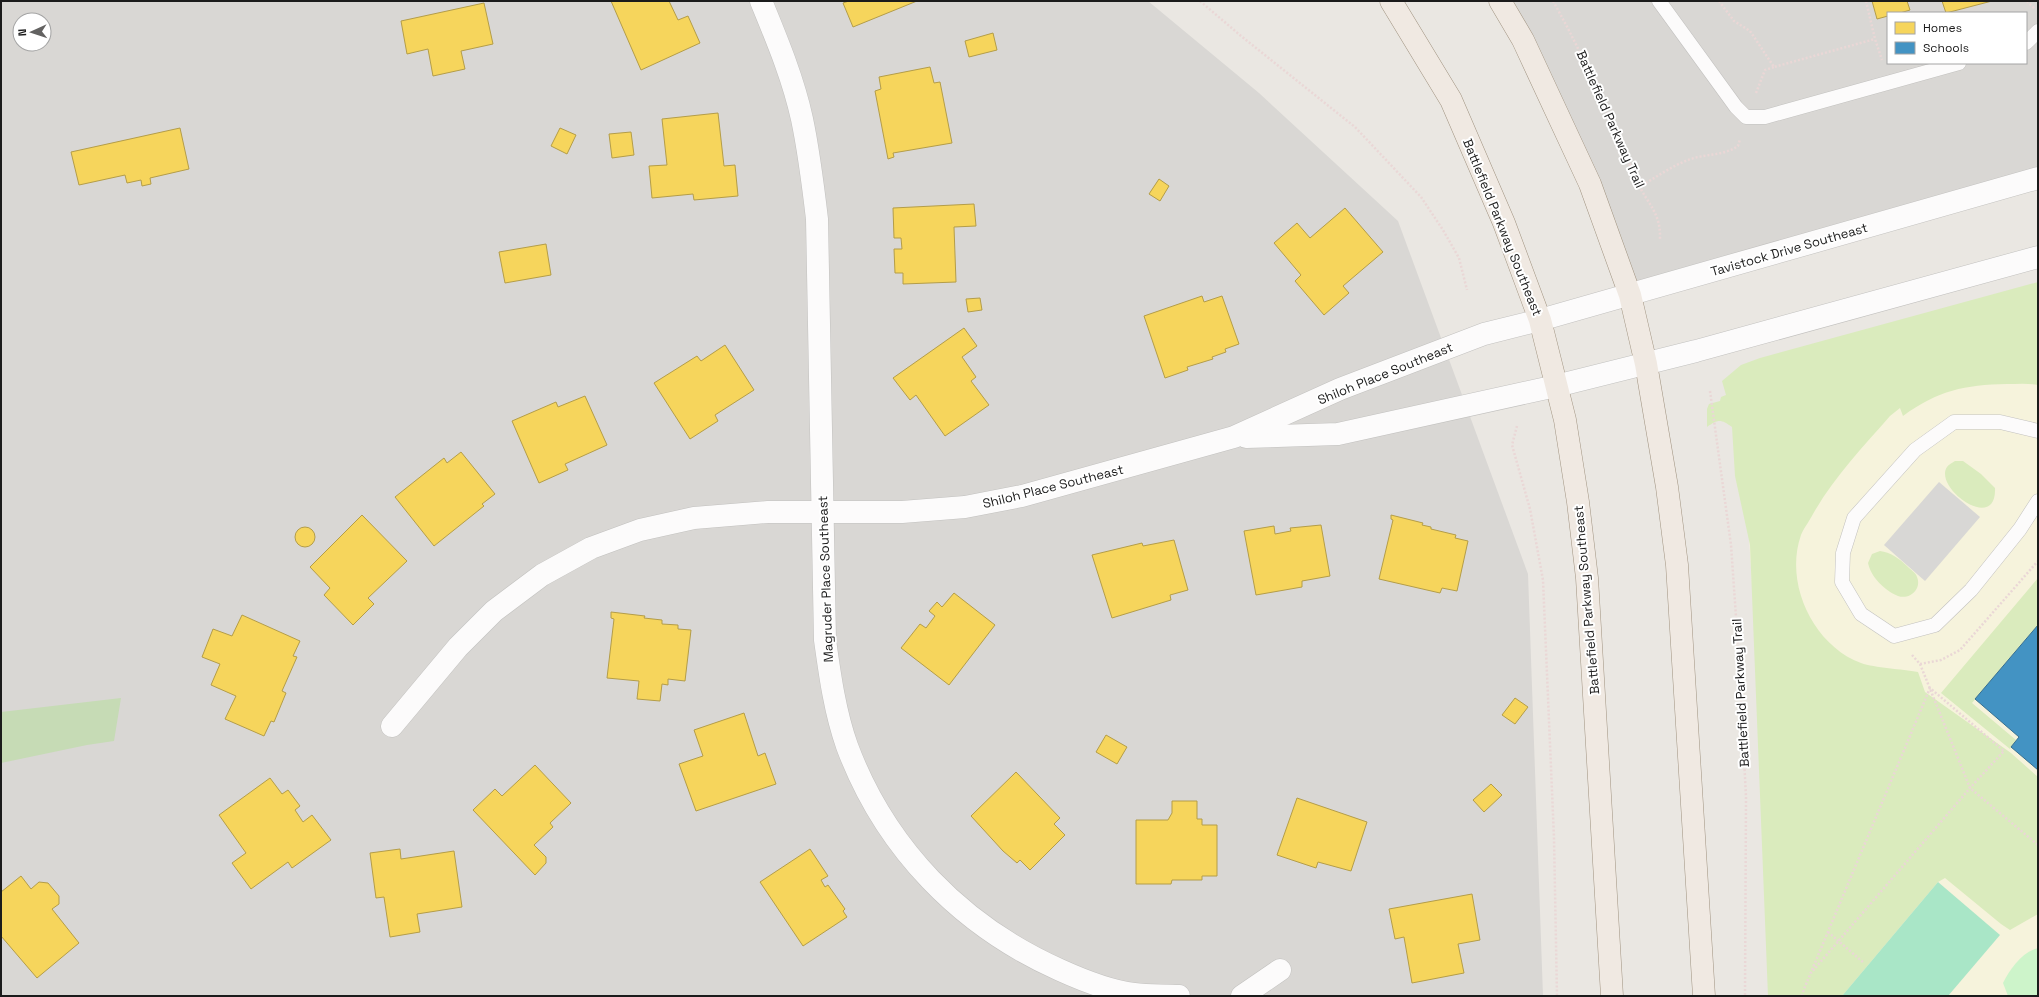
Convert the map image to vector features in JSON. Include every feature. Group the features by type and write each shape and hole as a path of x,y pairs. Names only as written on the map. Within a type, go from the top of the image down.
{"main road":[{"name":"Battlefield Parkway Southeast","path":"1391,1 1450,100 1504,223 1540,320 1565,420 1578,502 1587,578 1612,996"},
{"path":"1500,1 1523,40 1590,184 1630,295 1646,364 1667,487 1677,565 1704,996"}],"street":[{"name":"Magruder Place Southeast","path":"761,1 785,62 802,118 811,168 817,219 825,640 832,693 850,753 872,800 900,845 938,889 984,928 1032,957 1080,979 1133,994 1179,996"},
{"name":"Tavistock Drive Southeast","path":"1540,320 2038,178"},
{"path":"1556,386 1646,364 2038,257"},
{"name":"Shiloh Place Southeast","path":"392,726 458,647 494,611 542,575 591,548 640,530 694,518 768,512 902,512 965,507 1022,496 1234,437 1340,389 1470,339 1540,320"},
{"name":"Shiloh Place Southeast","path":"1234,437 1338,434 1556,386"},
{"path":"1242,996 1280,970"}],"lane":[{"path":"1659,1 1736,107 1746,117 1764,117 1956,64"},
{"path":"2027,42 2038,32"},
{"path":"2038,431 2000,422 1954,422 1915,450 1854,518 1843,553 1842,582 1861,614 1894,636 1935,624 1971,590 2020,529 2038,501"}],"path":[{"path":"1200,1 1241,36 1355,127 1421,197 1443,230 1459,258 1467,290"},
{"name":"Battlefield Parkway Trail","path":"1553,1 1576,42 1639,187 1656,211 1660,226 1660,239"},
{"path":"1719,1 1734,21 1750,31 1774,67"},
{"path":"1866,1 1875,39 1890,83"},
{"path":"2027,1 2038,12"},
{"path":"1639,187 1671,168 1693,158 1729,152 1738,146 1746,117 1765,70 1875,39"},
{"name":"Battlefield Parkway Trail","path":"1710,391 1731,545 1739,660 1746,797 1745,996"},
{"path":"1517,426 1512,445 1530,508 1543,580 1554,838 1557,996"},
{"path":"1920,664 1941,660 1960,650 2038,561"},
{"path":"1894,636 1920,664 1970,788 2038,845"},
{"path":"1811,973 2004,750 1930,688"},
{"path":"1802,996 1930,688"},
{"path":"1828,932 1864,963"}],"shaded area":[{"path":"1,1 1148,1 1259,93 1398,221 1528,574 1543,996 1,996"},
{"path":"1500,1 2038,1 2038,179 1630,295"},
{"path":"2038,315 2038,996 1778,996 1741,410"},
{"path":"1939,482 1980,517 1925,581 1884,545"}],"green space":[{"path":"2038,282 2038,385 2007,384 1965,388 1928,400 1903,416 1900,408 1890,416 1859,451 1821,500 1801,535 1797,554 1796,573 1800,592 1807,610 1816,627 1829,642 1844,654 1861,663 1918,672 1925,692 2011,753 2038,777 2038,914 2010,930 1945,878 1938,882 1842,996 1768,996 1750,545 1735,476 1732,427 1725,422 1717,421 1707,427 1707,409 1709,404 1720,401 1721,397 1726,395 1722,381 1741,365 1760,358"},
{"path":"1955,461 1963,461 1981,474 1995,488 1993,501 1986,507 1977,507 1966,503 1949,486 1945,476 1947,467"},
{"path":"1880,551 1898,558 1915,574 1918,581 1918,586 1911,595 1902,597 1898,596 1883,587 1875,578 1868,563 1872,554"},
{"path":"2038,578 2038,625 1972,703 2016,740 2010,749 1941,693"},
{"path":"121,698 114,741 87,745 1,763 1,712"},
{"path":"1938,882 2000,935 1948,996 1842,996"},
{"path":"2038,948 2038,996 2008,996 2003,983 2009,972 2022,957"}],"building: Homes":[{"path":"611,1 669,1 678,20 688,16 700,43 641,70"},
{"path":"849,1 917,1 853,27 843,3"},
{"path":"1872,1 1907,1 1910,10 1903,12 1887,12 1887,16 1877,19"},
{"path":"1942,1 1992,1 1950,12 1946,12"},
{"path":"484,3 493,44 461,51 465,69 433,76 428,49 407,54 401,21"},
{"path":"993,33 997,50 969,57 965,41"},
{"path":"930,67 934,83 940,82 952,143 893,153 894,157 888,159 875,91 881,89 879,77"},
{"path":"718,113 724,166 735,165 738,196 694,200 693,194 652,198 649,166 667,165 662,119"},
{"path":"180,128 189,169 150,178 151,184 142,186 141,180 127,183 125,175 79,185 71,152"},
{"path":"560,128 576,135 567,154 551,146"},
{"path":"631,132 634,155 612,158 609,134"},
{"path":"1159,179 1169,186 1160,201 1149,194"},
{"path":"974,204 976,226 954,227 956,282 903,284 903,273 895,273 894,249 902,249 901,238 894,238 893,208"},
{"path":"1345,208 1383,252 1343,286 1349,293 1324,315 1295,281 1301,275 1274,243 1297,223 1310,238"},
{"path":"546,244 551,275 505,283 499,252"},
{"path":"1202,296 1204,302 1222,296 1239,344 1225,349 1226,352 1212,357 1213,359 1187,367 1188,370 1165,378 1144,316"},
{"path":"980,298 982,310 968,312 966,299"},
{"path":"964,328 977,346 962,357 976,377 971,381 989,405 945,436 916,395 910,400 893,378"},
{"path":"725,345 754,390 715,415 718,421 690,439 654,383 697,356 701,361"},
{"path":"585,396 607,445 565,464 568,470 539,483 512,421 556,402 558,407"},
{"path":"461,452 495,494 482,504 484,506 434,546 395,497 444,458 447,463"},
{"path":"362,515 407,561 368,598 374,604 353,625 324,595 330,588 310,567"},
{"path":"1391,515 1423,523 1422,525 1431,527 1431,529 1456,535 1455,538 1468,541 1457,591 1442,588 1440,593 1379,579 1393,520 1391,519"},
{"path":"1321,525 1330,576 1302,581 1302,587 1256,595 1244,531 1274,526 1275,534 1291,531 1290,528"},
{"path":"305,527 312,530 315,537 312,544 305,547 298,544 295,537 298,530"},
{"path":"1174,540 1188,590 1170,595 1171,600 1112,618 1092,555 1142,543 1143,546"},
{"path":"954,593 995,625 949,685 901,648 920,624 926,628 935,616 929,611 937,602 942,607"},
{"path":"611,612 645,616 644,618 662,620 662,624 678,625 678,629 691,630 685,681 668,679 668,685 662,684 660,701 637,699 639,681 607,678 614,619 611,618"},
{"path":"242,615 300,641 293,656 297,657 282,691 286,693 274,722 271,721 264,736 225,719 236,696 211,685 220,664 202,657 213,629 232,636"},
{"path":"1515,698 1528,707 1515,724 1502,715"},
{"path":"744,713 758,756 765,753 776,784 696,811 679,764 703,756 694,730"},
{"path":"1106,735 1127,747 1117,764 1096,752"},
{"path":"535,765 571,803 550,823 553,827 534,845 546,857 546,863 535,875 473,810 495,789 502,796"},
{"path":"1016,772 1060,818 1054,824 1065,835 1030,870 1020,860 1017,863 1003,851 971,816"},
{"path":"270,778 282,794 288,790 300,806 295,810 303,822 312,815 331,840 292,868 288,862 251,889 232,863 246,853 219,815"},
{"path":"1491,784 1502,795 1484,812 1473,800"},
{"path":"1297,798 1367,822 1351,871 1318,862 1316,868 1277,855"},
{"path":"1172,801 1197,801 1197,819 1202,819 1202,825 1217,825 1217,876 1202,876 1202,880 1172,880 1171,884 1136,884 1136,820 1168,820 1172,813"},
{"path":"400,849 401,859 454,851 462,907 417,914 420,932 390,937 384,897 376,898 370,853"},
{"path":"810,849 828,876 821,880 825,887 828,885 845,909 843,911 847,917 803,946 760,882"},
{"path":"21,876 31,889 39,882 48,883 59,896 59,904 52,909 79,943 37,978 1,936 1,892"},
{"path":"1472,894 1480,940 1458,944 1464,973 1412,983 1404,937 1395,939 1389,909"}],"building: Schools":[{"path":"2038,625 2038,770 2011,747 2019,737 1975,699"}]}
